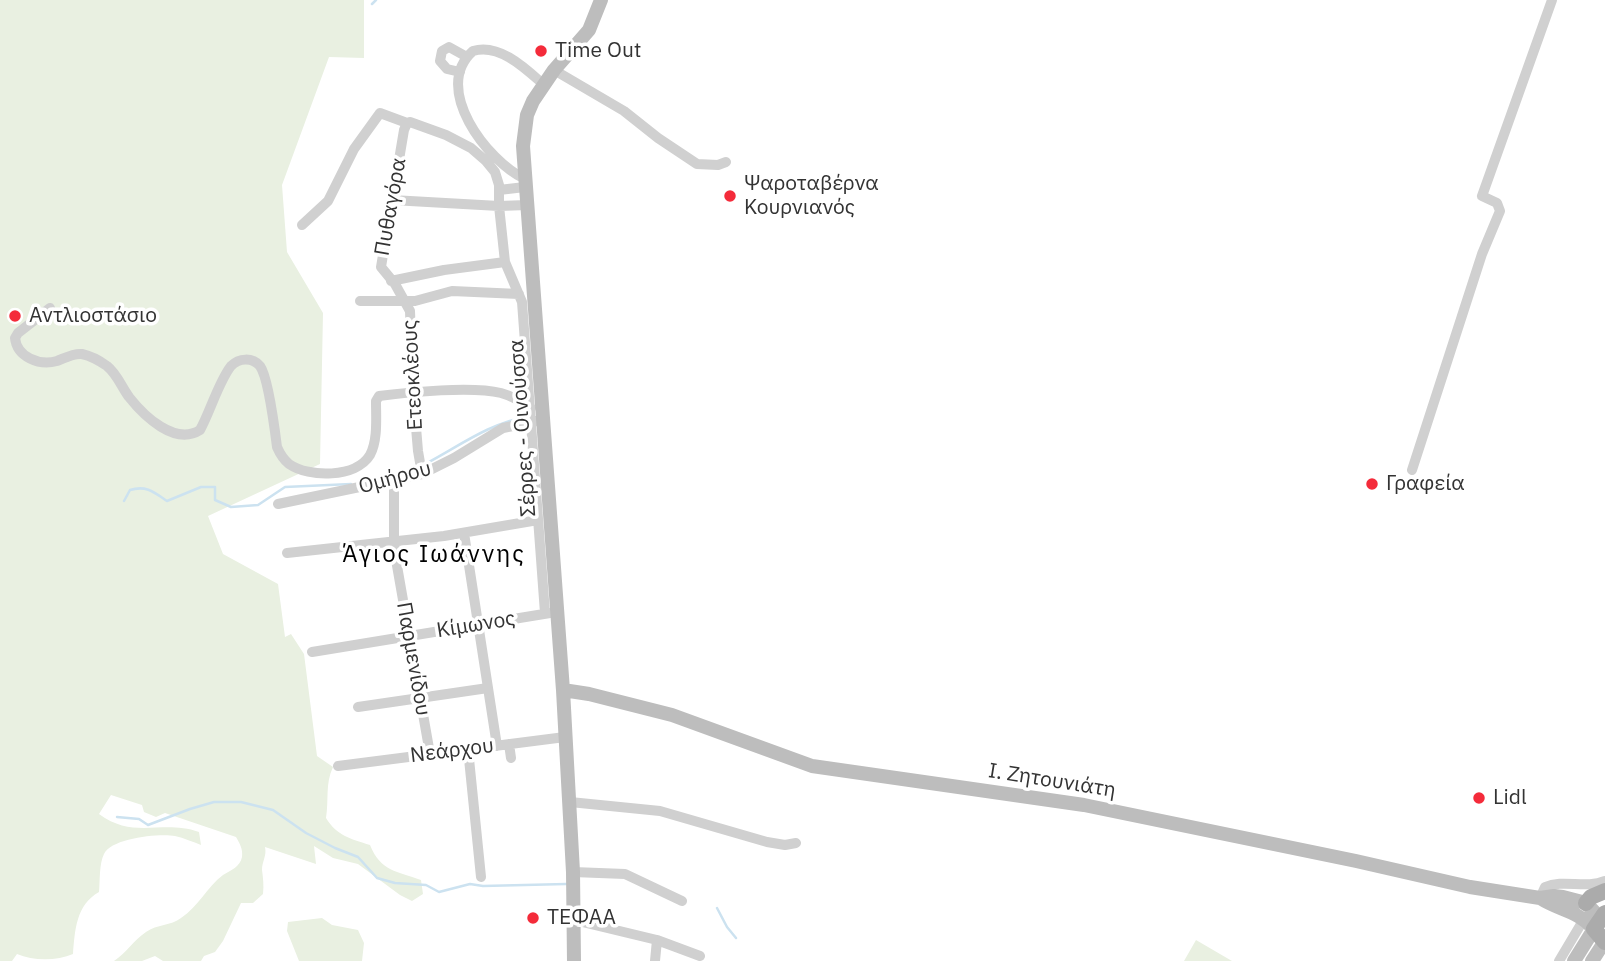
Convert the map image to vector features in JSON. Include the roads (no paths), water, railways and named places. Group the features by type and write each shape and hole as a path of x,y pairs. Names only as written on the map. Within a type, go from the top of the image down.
{"main road":[{"path":"1598,888 1591,897 1599,926"}],"street":[{"name":"Σέρρες - Οινούσσα","path":"574,961 573,872 564,690 551,612 537,421 523,146 527,115 543,84 589,30 601,0"},
{"path":"1412,470 1482,254 1500,211 1497,203 1482,196 1552,0"},
{"path":"460,72 447,69 440,61 442,51 449,47 467,57"},
{"path":"525,183 500,162 475,134 461,100 460,72 473,51 496,50 543,84"},
{"path":"554,70 624,111 697,164 718,165 726,162"},
{"path":"302,225 328,201 354,149 380,113 406,126 416,123 471,148 486,161 497,176 505,262 522,302 529,407 537,421 538,520 551,612"},
{"name":"Πυθαγόρα","path":"391,281 384,273 381,261 406,126"},
{"path":"499,190 525,183"},
{"path":"392,200 527,205"},
{"path":"391,281 444,270 505,262"},
{"name":"Ετεοκλέους","path":"391,281 411,317 413,392 422,474"},
{"path":"360,301 420,301 452,291 519,294"},
{"path":"50,308 15,338 20,352 45,362 73,354 95,358 114,373 139,408 175,435 193,435 200,430 224,377 233,364 241,359 250,360 259,366 264,378 277,447 281,456 297,468 328,474 341,473 361,465 373,445 376,401 383,396 413,392 496,393 529,407"},
{"name":"Ομήρου","path":"278,504 422,474 503,428 537,421"},
{"name":"Παρμενίδου","path":"394,479 394,542 430,754"},
{"path":"287,553 464,533 538,520"},
{"path":"464,533 497,746"},
{"name":"Κίμωνος","path":"312,652 551,612"},
{"path":"358,707 488,688"},
{"name":"Ι. Ζητουνιάτη","path":"564,690 595,695 672,715 812,766 1084,805 1470,887 1540,898 1554,896 1599,926"},
{"name":"Νεάρχου","path":"338,766 565,737"},
{"path":"509,744 511,758"},
{"path":"468,749 481,877"},
{"path":"570,802 660,811 767,842 785,845 796,843"},
{"path":"573,872 625,874 682,901"},
{"path":"1540,898 1545,887 1555,883 1598,888 1605,881"},
{"path":"574,920 657,940 700,956"},
{"path":"1559,961 1599,926"},
{"path":"1574,961 1599,926"},
{"path":"1592,961 1599,926"},
{"path":"655,961 657,940"}],"waterway":[{"path":"372,4 376,0"},
{"path":"427,463 487,430 526,417"},
{"path":"360,482 414,470"},
{"path":"124,501 130,490 141,488 150,490 167,501 201,487 215,487 215,500 231,507 258,505 285,487 351,484"},
{"path":"117,817 139,819 148,825 214,802 241,802 273,810 306,833 358,857 377,878 395,883 426,885 439,892 470,884 566,884"},
{"path":"717,908 736,938"}],"place":[{"name":"Time Out","path":"541,51"},
{"name":"Ψαροταβέρνα Κουρνιανός","path":"730,196"},
{"name":"Αντλιοστάσιο","path":"15,316"},
{"name":"Γραφεία","path":"1372,484"},
{"name":"Lidl","path":"1479,798"},
{"name":"ΤΕΦΑΑ","path":"533,918"}],"district":[{"name":"Άγιος Ιωάννης","path":"434,555"}]}
